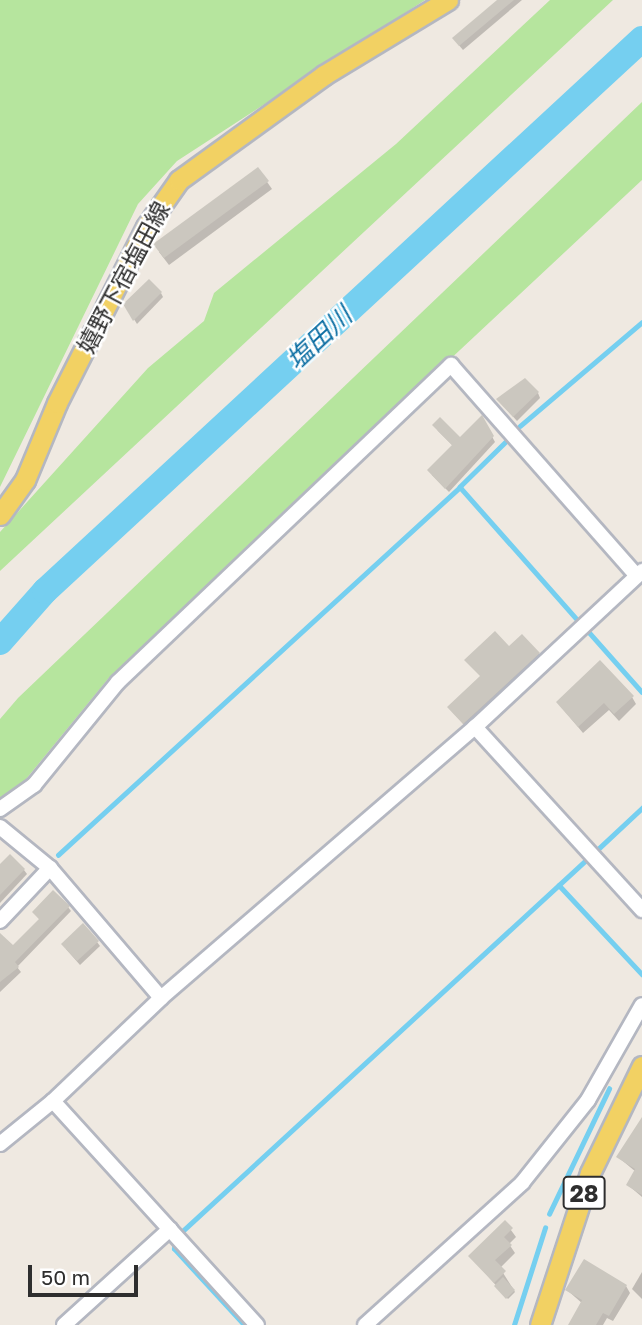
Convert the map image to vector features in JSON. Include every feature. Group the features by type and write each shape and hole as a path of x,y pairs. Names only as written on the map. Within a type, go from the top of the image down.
{"main road":[{"name":"嬉野下宿塩田線","path":"0,515 24,480 57,403 161,201 200,163 324,75 448,0"},
{"name":"28","path":"540,1325 590,1173 642,1066"}],"street":[{"path":"0,809 34,785 118,682 451,365 639,573 474,727 161,998 53,1101 0,1144"},
{"path":"474,727 642,910"},
{"path":"0,827 50,868 161,998"},
{"path":"0,921 50,868"},
{"path":"365,1325 522,1182 587,1100 642,1004"},
{"path":"53,1101 257,1325"},
{"path":"64,1325 175,1235"}],"green space":[{"path":"0,0 425,0 177,161 138,204 0,487"},
{"path":"550,0 613,0 0,571 0,532 148,368 204,321 214,293 396,144"},
{"path":"642,102 642,180 108,679 22,784 0,799 0,719 18,698"}],"building":[{"path":"497,0 514,0 459,46 452,38"},
{"path":"258,167 269,181 164,258 153,244"},
{"path":"149,279 162,292 133,321 123,304"},
{"path":"525,378 539,392 513,417 496,399"},
{"path":"482,415 494,436 445,489 427,470 452,445 432,425 440,417 460,437"},
{"path":"495,631 509,646 522,634 540,653 463,724 447,707 480,676 464,660"},
{"path":"600,660 634,696 614,714 604,703 578,727 556,702"},
{"path":"10,854 25,869 0,895 0,864"},
{"path":"53,890 70,906 15,962 19,967 0,982 0,933 13,945 39,919 32,912"},
{"path":"83,923 99,941 77,961 61,944"},
{"path":"642,1117 642,1195 626,1185 635,1169 616,1157"},
{"path":"505,1220 513,1228 504,1237 512,1245 495,1260 506,1271 494,1283 468,1256"},
{"path":"584,1259 627,1285 609,1316 603,1313 596,1325 568,1325 582,1300 565,1290"},
{"path":"503,1277 515,1290 506,1299 494,1286"}],"waterway":[{"name":"塩田川","path":"0,642 45,591 642,39"},
{"path":"520,426 642,322"},
{"path":"506,442 460,487 576,618"},
{"path":"58,855 460,487"},
{"path":"588,631 642,692"},
{"path":"596,851 642,808"},
{"path":"244,1325 174,1249 175,1238 586,860"},
{"path":"559,885 642,974"},
{"path":"549,1214 609,1089"},
{"path":"514,1325 545,1228"}]}
